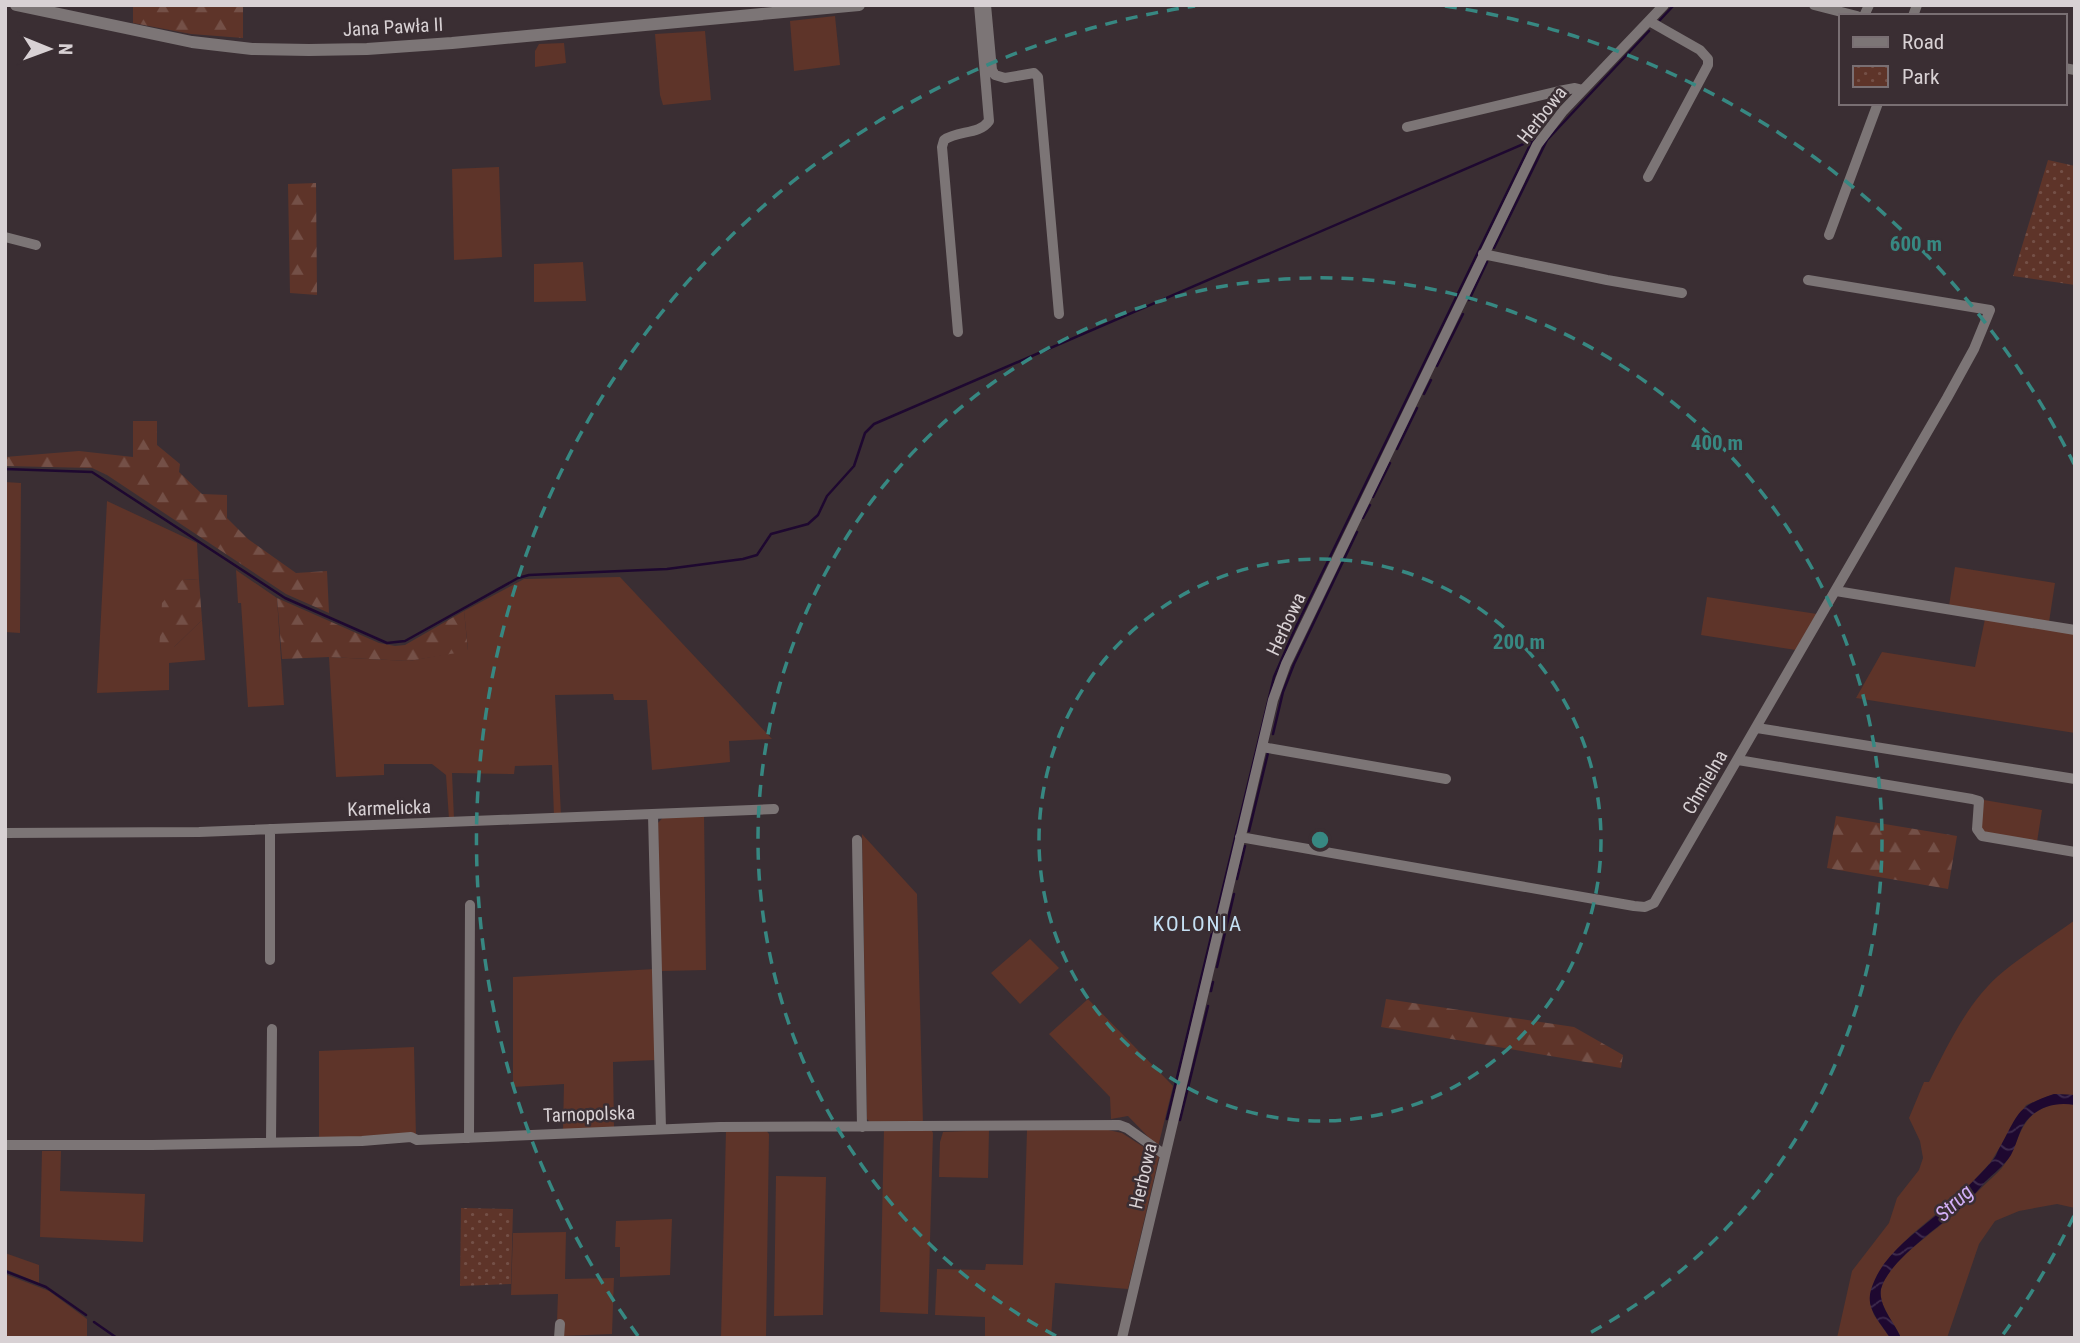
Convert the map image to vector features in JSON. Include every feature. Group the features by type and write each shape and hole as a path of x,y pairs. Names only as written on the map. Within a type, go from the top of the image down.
{"street":[{"name":"Jana Pawła II","path":"16,5 192,42 252,49 367,50 859,5"},
{"path":"958,332 942,147 949,136 981,129 989,121 979,5"},
{"path":"986,5 992,70 995,75 1005,78 1034,73 1038,77 1059,314"},
{"name":"Herbowa","path":"1122,1338 1273,700 1286,664 1537,145 1583,90 1664,5"},
{"path":"1814,5 1849,14"},
{"path":"1648,177 1708,59 1699,50 1649,21"},
{"path":"1407,127 1559,91 1575,88 1583,90"},
{"path":"1829,235 1877,105"},
{"path":"5,237 36,245"},
{"path":"1483,254 1682,293"},
{"name":"Chmielna","path":"1240,837 1634,906 1651,906 1659,898 1967,361 1986,324 1990,310 1808,280"},
{"path":"1836,591 2075,630"},
{"path":"1757,728 2075,779"},
{"path":"1262,747 1446,779"},
{"path":"1738,760 1972,799 1979,801 1977,829 1982,836 2075,852"},
{"name":"Karmelicka","path":"5,834 127,834 774,809"},
{"path":"653,815 661,1129"},
{"path":"270,829 270,960"},
{"path":"857,840 862,1127"},
{"path":"469,1138 470,905"},
{"path":"271,1141 272,1029"},
{"name":"Tarnopolska","path":"5,1145 152,1145 469,1138 661,1129 1119,1125 1166,1155"},
{"path":"559,1338 560,1324"}],"green space":[{"path":"133,5 243,5 243,38 191,34 133,23"},
{"path":"835,16 840,65 794,71 790,21"},
{"path":"705,31 711,100 663,105 655,34"},
{"path":"564,43 566,63 535,67 535,51 539,44"},
{"path":"2048,160 2075,166 2075,285 2013,276"},
{"path":"499,167 502,257 454,260 452,169"},
{"path":"316,183 317,295 290,293 288,184"},
{"path":"583,262 586,301 534,302 534,264"},
{"path":"133,421 157,421 157,445 180,464 179,472 202,494 227,495 227,518 248,539 296,573 327,571 329,613 286,594 107,475 92,468 5,466 5,457 79,451 133,457"},
{"path":"5,482 21,483 20,633 5,632"},
{"path":"107,501 197,543 199,580 183,579 174,647 202,620 205,660 169,663 169,690 97,693"},
{"path":"1955,567 2055,583 2049,622 1949,606"},
{"path":"236,570 277,598 284,705 248,707 241,603 238,603"},
{"path":"620,577 772,739 729,741 730,762 652,770 647,700 614,700 613,694 555,695 561,815 554,816 552,765 515,766 514,774 452,773 454,819 449,819 446,775 432,764 384,764 384,775 336,777 329,657 409,661 468,650 464,611 524,579"},
{"path":"183,579 199,580 202,620 174,647 159,651 162,603"},
{"path":"1707,597 1817,614 1796,650 1701,635"},
{"path":"277,598 379,643 395,646 405,645 464,611 468,651 409,661 329,657 282,659"},
{"path":"1985,619 2075,634 2075,733 1856,698 1882,652 1975,667"},
{"path":"1984,800 2042,810 2037,842 1982,833 1979,830"},
{"path":"704,814 706,970 661,971 658,823 665,815"},
{"path":"1836,816 1957,836 1948,889 1827,868"},
{"path":"862,834 917,894 923,1124 872,1124 867,1119"},
{"path":"2075,920 2075,1095 2054,1094 2026,1105 1990,1163 1968,1187 1910,1236 1890,1258 1871,1289 1870,1303 1874,1315 1890,1338 1837,1338 1852,1271 1889,1223 1897,1198 1919,1170 1923,1158 1920,1141 1909,1118 1924,1082 1929,1082 1961,1022 1992,982"},
{"path":"1030,939 1059,968 1020,1004 991,973"},
{"path":"655,969 656,1060 613,1062 614,1127 563,1131 564,1084 513,1087 513,977"},
{"path":"1088,999 1173,1086 1158,1147 1128,1116 1111,1119 1110,1097 1049,1034"},
{"path":"1386,999 1574,1027 1623,1055 1621,1068 1381,1027"},
{"path":"414,1047 416,1137 319,1138 319,1051"},
{"path":"2063,1103 2075,1105 2075,1208 2057,1204 2019,1211 1995,1221 1979,1244 1947,1338 1901,1338 1882,1302 1881,1289 1891,1270 2004,1166 2026,1122 2035,1113"},
{"path":"765,1129 769,1134 766,1338 721,1338 726,1130"},
{"path":"884,1129 931,1129 933,1133 928,1314 880,1312"},
{"path":"1104,1129 1122,1133 1159,1157 1128,1289 1055,1283 1051,1338 985,1338 985,1317 935,1315 937,1269 985,1270 986,1264 1023,1265 1027,1130"},
{"path":"989,1130 988,1178 939,1177 940,1142 943,1132"},
{"path":"42,1151 61,1151 60,1191 145,1194 143,1242 40,1237"},
{"path":"776,1176 826,1177 823,1315 774,1316"},
{"path":"461,1208 513,1209 511,1284 460,1286"},
{"path":"672,1219 670,1275 620,1277 620,1247 615,1247 616,1221"},
{"path":"566,1232 565,1279 614,1278 612,1334 562,1336 557,1322 558,1294 511,1295 513,1233"},
{"path":"5,1253 39,1265 39,1283 5,1269"},
{"path":"5,1274 49,1291 87,1319 87,1338 5,1338"}],"water":[{"name":"Strug","path":"2054,1094 2075,1095 2075,1105 2051,1105 2030,1117 2023,1125 2005,1163 1963,1206 1904,1255 1886,1278 1881,1289 1882,1302 1901,1338 1890,1338 1875,1316 1870,1303 1871,1290 1881,1268 1897,1249 1995,1158 2020,1113 2032,1103"}],"waterway":[{"path":"1660,20 1674,5"},
{"path":"1494,248 1547,140 1649,31"},
{"path":"5,469 92,472 285,598 387,643 405,641 518,578 529,575 667,569 757,555 771,534 808,524 818,515 827,496 854,466 865,433 874,424 1535,139"},
{"path":"1167,1119 1274,677 1532,141"},
{"path":"1469,300 1487,262"},
{"path":"1437,366 1463,314"},
{"path":"1424,394 1431,380"},
{"path":"1397,449 1417,408"},
{"path":"1373,497 1390,463"},
{"path":"1363,518 1370,505"},
{"path":"1273,734 1283,692 1294,664 1357,532"},
{"path":"1249,831 1268,753"},
{"path":"1237,879 1245,846"},
{"path":"1217,967 1234,894"},
{"path":"1211,991 1213,982"},
{"path":"1180,1120 1208,1006"},
{"path":"5,1271 46,1287 86,1315"},
{"path":"94,1322 117,1338"}],"district":[{"name":"KOLONIA","path":"1198,924"}]}
